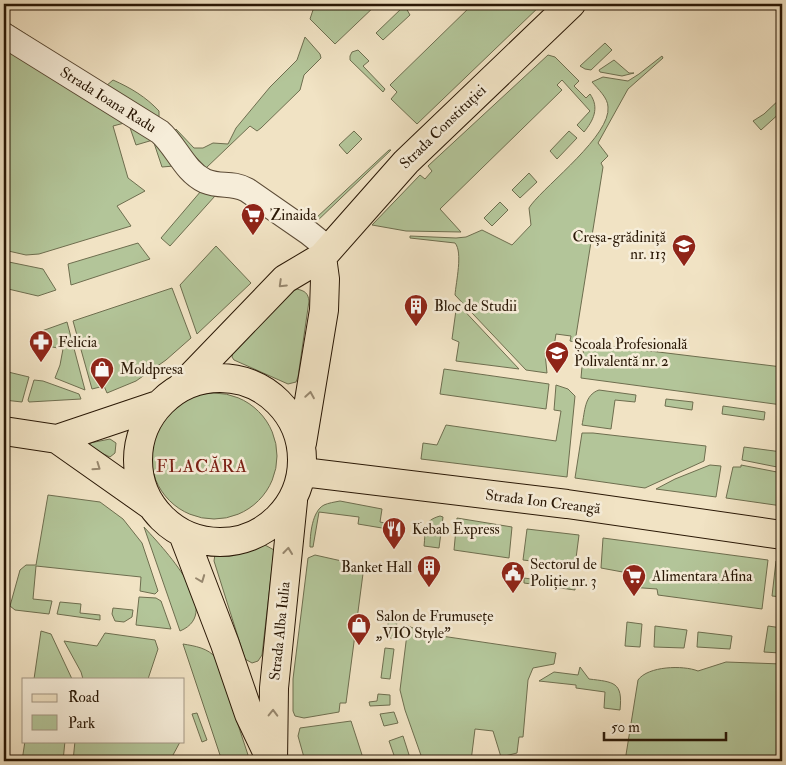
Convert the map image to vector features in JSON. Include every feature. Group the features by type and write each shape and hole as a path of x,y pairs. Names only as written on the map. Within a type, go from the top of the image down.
{"main road":[{"name":"Strada Constituției","path":"182,386 285,279 325,253 406,162 571,4"},
{"path":"302,443 293,420 277,400 256,385 232,378 206,378 182,386 158,406 149,418 143,432 138,454 140,478 144,492 152,506 166,522 183,534 203,541 224,543 245,539 264,531 280,518 293,501 303,472 302,443 324,310 325,253"},
{"path":"4,431 57,438 158,406"},
{"path":"57,438 152,506"},
{"name":"Strada Ion Creangă","path":"303,472 567,504 782,535"},
{"name":"Strada Alba Iulia","path":"272,761 274,688 293,501"},
{"name":"Strada Alba Iulia","path":"183,534 225,644 248,714 272,761"}],"street":[{"name":"Strada Ioana Radu","path":"4,35 160,132 167,138 185,165 200,178 220,186 237,185 247,190 309,233 325,253"}],"green space":[{"path":"315,4 377,4 335,44 310,19"},
{"path":"473,4 542,4 417,124 391,99 397,92 390,85"},
{"path":"403,7 406,8 410,15 383,40 376,33"},
{"path":"4,20 106,86 113,80 138,93 159,111 159,119 4,27"},
{"path":"305,37 320,54 321,58 304,75 300,90 261,128 257,131 250,126 206,168 174,133 176,129 194,148 203,148 213,143 228,144 236,128 270,87 297,60"},
{"path":"4,43 156,139 174,166 162,167 153,140 136,145 128,122 113,126 128,178 145,191 117,206 131,226 39,254 26,255 4,250"},
{"path":"605,43 612,50 591,70 580,66"},
{"path":"358,50 369,61 363,66 385,89 383,92 350,60 352,52"},
{"path":"548,55 555,57 579,81 574,86 586,98 590,94 593,99 595,104 594,114 584,132 577,125 590,111 562,80 557,85 562,90 440,209 461,232 406,231 372,225 420,175 425,179 432,171 428,166"},
{"path":"662,56 663,58 628,89 598,143 608,156 601,163 603,167 575,342 570,341 571,336 556,334 553,353 545,353 547,373 526,370 455,295 459,253 455,243 410,238 410,236 456,238 466,237 482,230 512,245 531,225 529,208 531,205 577,158 600,131 606,118 608,104 592,82 603,77 628,81"},
{"path":"614,60 629,73 634,73 622,76 600,72 599,70"},
{"path":"782,97 782,111 761,130 753,121 764,114"},
{"path":"354,131 362,139 347,154 339,145"},
{"path":"569,131 577,138 557,159 550,151"},
{"path":"391,150 314,224 316,218"},
{"path":"529,173 537,182 520,198 512,190"},
{"path":"201,191 210,191 215,196 170,246 161,238"},
{"path":"500,202 508,210 492,226 484,218"},
{"path":"138,243 150,259 71,285 68,264"},
{"path":"216,246 251,283 197,334 180,285"},
{"path":"4,261 43,269 56,290 38,296 4,288"},
{"path":"172,288 191,338 166,360 136,381 107,393 104,386 92,389 73,321"},
{"path":"297,289 306,293 309,301 298,377 296,382 288,384 234,360 232,357 233,350 292,291"},
{"path":"457,303 519,369 456,361 459,342 452,339"},
{"path":"67,322 85,390 55,378 63,349 42,345 39,332"},
{"path":"584,343 782,367 782,405 581,378"},
{"path":"444,369 549,384 546,409 440,394"},
{"path":"4,371 29,377 22,402 4,400"},
{"path":"34,380 43,381 79,394 81,399 29,402"},
{"path":"556,385 568,389 575,396 567,477 421,459 423,443 437,445 446,425 556,441 561,411 554,410"},
{"path":"599,390 636,395 635,402 615,400 611,429 582,425 588,400 594,392"},
{"path":"214,393 238,398 258,412 272,432 277,456 272,480 258,500 238,514 214,519 190,514 170,500 156,480 151,456 156,432 170,412 190,398"},
{"path":"666,399 693,402 692,410 665,406"},
{"path":"723,406 765,412 764,420 722,414"},
{"path":"582,433 706,446 704,461 645,488 575,478"},
{"path":"110,439 116,443 115,453 110,457 89,447 90,443"},
{"path":"744,447 782,452 782,468 742,460"},
{"path":"710,465 721,466 716,497 656,489 675,479"},
{"path":"741,465 782,473 782,506 726,498 733,467 741,467"},
{"path":"48,495 100,502 123,519 142,543 158,591 155,594 140,591 141,577 36,566 33,599 52,601 49,614 15,610 10,606 20,570 26,565 36,565"},
{"path":"340,501 382,509 380,522 395,525 394,530 358,524 359,517 319,512 313,547 310,547 311,530 317,512 324,505"},
{"path":"440,516 443,517 439,548 424,546 425,531 428,523"},
{"path":"457,518 512,527 509,558 454,550"},
{"path":"144,527 175,563 186,579 193,595 196,609 192,622 180,631"},
{"path":"527,529 579,535 575,566 523,560"},
{"path":"603,538 768,560 762,609 658,595 657,589 629,587 628,573 601,568"},
{"path":"265,545 274,550 262,655 258,661 252,663 245,659 214,561 215,554"},
{"path":"315,555 364,566 346,703 340,703 339,712 304,718 295,716 293,711 293,679 308,558"},
{"path":"776,561 782,562 782,597 772,596"},
{"path":"524,578 575,585 575,590 524,583"},
{"path":"139,597 156,598 161,601 171,629 136,625"},
{"path":"60,602 81,604 80,613 100,615 100,620 57,614"},
{"path":"113,608 133,610 132,617 124,622 115,621 112,614"},
{"path":"390,612 398,613 395,639 386,637"},
{"path":"627,622 642,624 640,647 625,646"},
{"path":"408,626 428,634 556,653 554,664 533,668 528,680 523,737 519,737 517,753 501,757 493,731 475,729 471,761 423,761 400,690"},
{"path":"655,626 687,630 684,648 654,647"},
{"path":"768,626 782,628 780,653 764,652"},
{"path":"41,631 51,634 72,678 34,678"},
{"path":"698,632 732,636 730,649 697,647"},
{"path":"105,633 155,640 158,649 148,678 83,678 64,641 97,646"},
{"path":"183,644 205,650 216,658 250,761 222,761"},
{"path":"385,648 394,649 390,679 381,678"},
{"path":"726,662 782,664 782,761 625,761 638,680 643,675 657,669 666,668 684,668 698,671"},
{"path":"580,667 589,679 605,681 615,685 620,694 620,710 604,708 605,692 576,688 576,685 539,681 554,672 578,675"},
{"path":"378,694 390,695 390,705 370,706 369,702 377,701"},
{"path":"394,712 398,723 384,726 380,714"},
{"path":"197,713 207,740 202,742 192,714"},
{"path":"351,721 364,761 305,761 298,736 300,728"},
{"path":"403,736 411,761 396,761 389,741"},
{"path":"25,742 65,742 63,761 22,761"},
{"path":"75,742 180,742 173,755 176,761 73,761"}],"place":[{"name":"Zinaida","path":"253,236"},
{"name":"Creșa-grădiniță nr. 113","path":"684,267"},
{"name":"Bloc de Studii","path":"416,327"},
{"name":"Felicia","path":"41,363"},
{"name":"Școala Profesională Polivalentă nr. 2","path":"557,374"},
{"name":"Moldpresa","path":"102,390"},
{"name":"Kebab Express","path":"394,550"},
{"name":"Banket Hall","path":"429,588"},
{"name":"Sectorul de Poliție nr. 3","path":"513,594"},
{"name":"Alimentara Afina","path":"634,597"},
{"name":"Salon de Frumusețe „VIO Style”","path":"359,646"}],"district":[{"name":"FLACĂRA","path":"202,466"}]}
